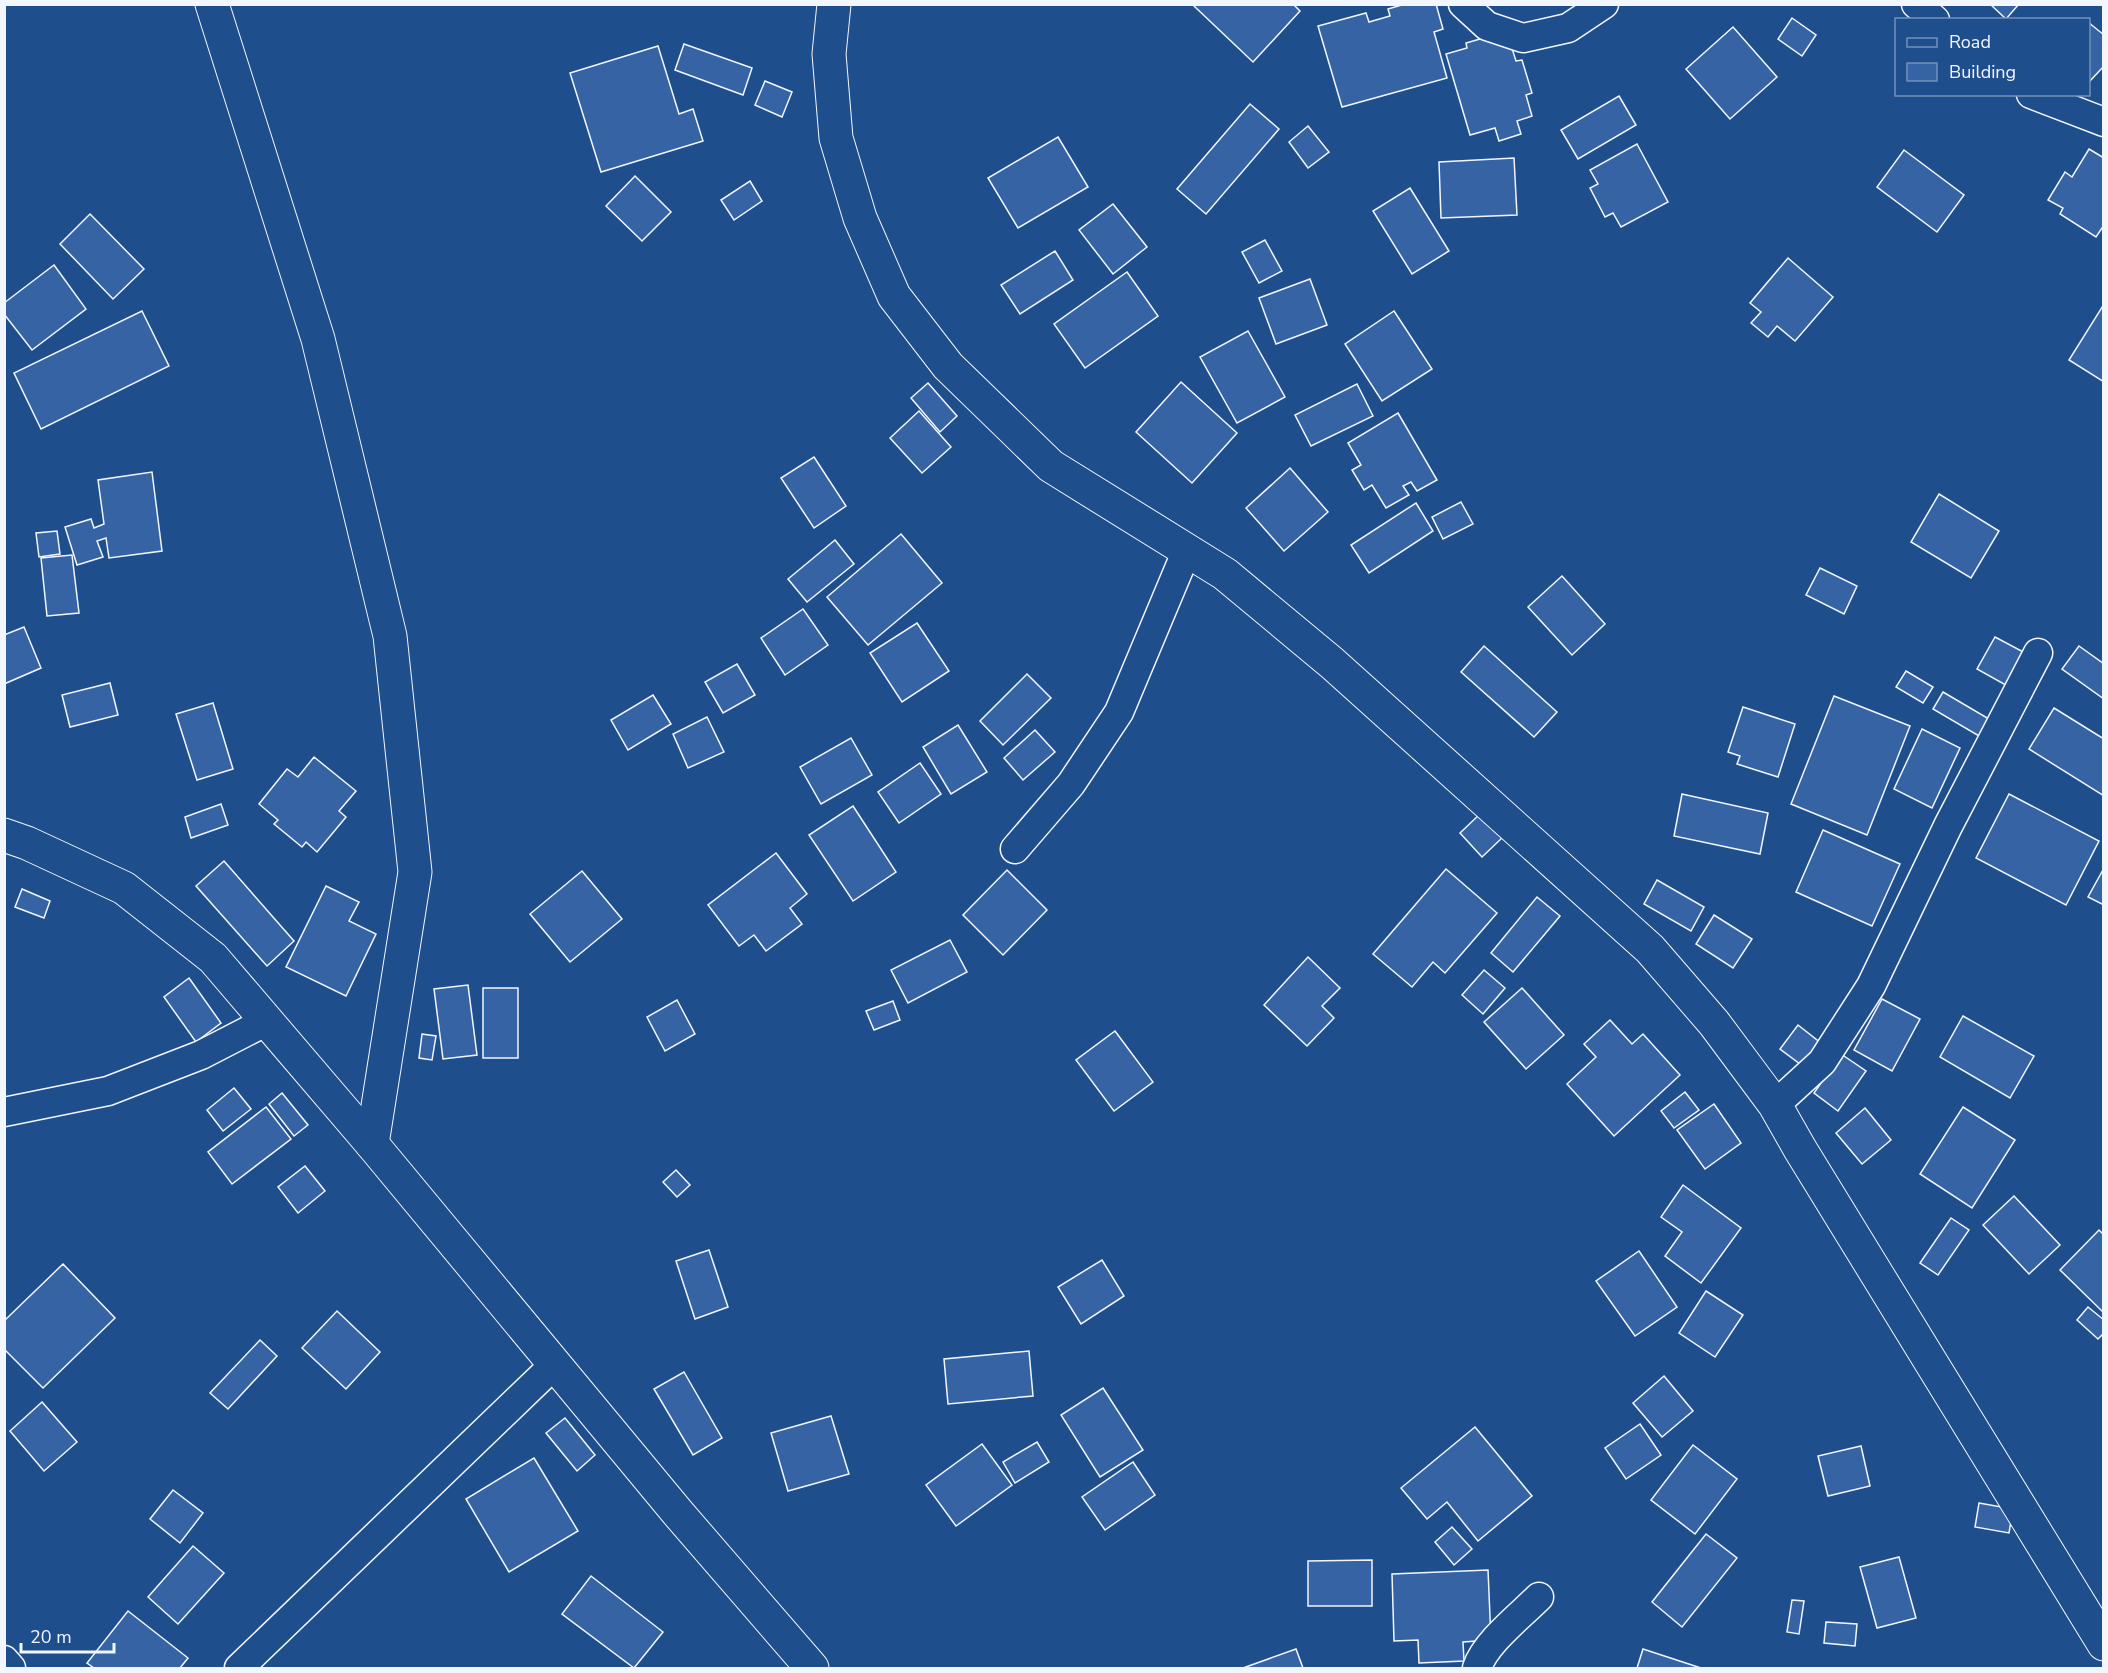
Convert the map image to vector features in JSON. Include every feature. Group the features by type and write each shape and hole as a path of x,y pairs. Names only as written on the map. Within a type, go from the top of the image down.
{"main road":[{"path":"212,4 318,339 390,636 415,872 372,1144"},
{"path":"834,4 829,54 836,138 860,218 894,296 948,366 1051,466 1225,574 1332,663 1650,949 1714,1023 1775,1105 2103,1644"},
{"path":"4,835 27,843 124,888 213,958 372,1144 678,1513 812,1668"}],"street":[{"path":"1463,4 1487,26 1523,38 1568,28 1604,4"},
{"path":"1916,4 1933,18"},
{"path":"2036,96 2103,122"},
{"path":"1015,849 1071,784 1119,712 1187,550"},
{"path":"1775,1105 1822,1062 1871,986 1948,826 2038,653"},
{"path":"4,1112 108,1091 201,1055 267,1021"},
{"path":"239,1668 555,1364"},
{"path":"1477,1668 1480,1658 1539,1597"},
{"path":"4,1660 11,1668"}],"building":[{"path":"1196,4 1293,4 1300,11 1253,62 1194,6"},
{"path":"1405,4 1436,4 1443,29 1434,32 1447,78 1342,107 1318,26 1366,13 1369,22 1390,16 1388,9"},
{"path":"1990,4 2019,4 2005,18"},
{"path":"1792,18 1816,35 1802,56 1778,39"},
{"path":"2090,24 2104,35 2104,66 2090,81"},
{"path":"1733,27 1777,77 1730,119 1686,69"},
{"path":"1508,36 1516,61 1522,60 1532,93 1526,95 1532,116 1517,121 1521,134 1499,141 1495,128 1470,135 1446,54 1467,48 1466,43 1487,37 1489,42"},
{"path":"684,44 752,68 743,95 675,70"},
{"path":"658,46 679,114 693,109 703,141 601,172 570,73"},
{"path":"765,81 792,92 782,117 755,105"},
{"path":"1619,96 1636,125 1578,159 1561,130"},
{"path":"1250,104 1279,129 1206,214 1177,189"},
{"path":"1308,126 1329,152 1308,168 1289,142"},
{"path":"1058,137 1088,187 1018,228 988,178"},
{"path":"1637,144 1668,202 1621,227 1613,213 1605,217 1590,188 1598,184 1590,170"},
{"path":"2089,149 2104,158 2104,225 2096,237 2060,214 2063,208 2048,200 2065,172 2072,177"},
{"path":"1904,150 1964,195 1937,232 1877,187"},
{"path":"1514,158 1517,215 1441,218 1439,162"},
{"path":"635,176 671,212 642,241 606,206"},
{"path":"750,181 762,201 734,220 721,200"},
{"path":"1410,188 1449,251 1412,274 1373,211"},
{"path":"1113,204 1147,247 1113,274 1079,230"},
{"path":"90,214 144,269 113,299 60,244"},
{"path":"1265,240 1282,271 1259,283 1242,252"},
{"path":"1055,251 1073,280 1020,314 1001,285"},
{"path":"1788,258 1833,297 1795,341 1777,326 1768,337 1751,323 1761,312 1750,303"},
{"path":"54,265 86,309 32,350 4,314 4,303"},
{"path":"1127,272 1158,316 1085,368 1054,324"},
{"path":"1310,279 1327,325 1276,344 1259,298"},
{"path":"2104,304 2104,382 2069,360"},
{"path":"142,311 169,366 41,429 14,373"},
{"path":"1394,311 1432,369 1382,401 1345,344"},
{"path":"1248,331 1285,397 1237,423 1200,357"},
{"path":"1181,382 1237,433 1192,483 1136,432"},
{"path":"928,383 957,416 940,432 911,398"},
{"path":"1357,384 1373,416 1311,446 1295,415"},
{"path":"919,411 951,447 922,473 890,438"},
{"path":"1398,413 1437,480 1417,491 1411,482 1403,486 1409,495 1386,508 1372,485 1364,490 1352,470 1361,465 1348,443"},
{"path":"814,457 846,506 814,528 781,478"},
{"path":"1290,468 1328,512 1284,551 1246,508"},
{"path":"152,472 162,551 109,558 106,538 97,541 103,557 77,565 65,527 91,519 94,528 104,524 98,480"},
{"path":"1939,494 1999,531 1971,578 1911,542"},
{"path":"1461,502 1473,524 1443,539 1432,517"},
{"path":"1416,503 1433,531 1369,573 1351,545"},
{"path":"57,531 60,554 39,557 36,533"},
{"path":"901,534 942,583 868,645 827,597"},
{"path":"835,540 854,564 807,602 788,579"},
{"path":"72,555 79,613 47,616 41,558"},
{"path":"1820,568 1857,586 1844,614 1806,595"},
{"path":"1562,576 1605,624 1572,655 1528,607"},
{"path":"803,609 828,645 785,675 761,638"},
{"path":"917,623 949,671 902,702 870,653"},
{"path":"24,627 41,668 4,684 4,635"},
{"path":"1995,637 2029,655 2011,688 1977,669"},
{"path":"1484,646 1557,712 1534,737 1461,672"},
{"path":"2079,646 2104,664 2104,699 2062,669"},
{"path":"737,664 755,695 723,713 705,682"},
{"path":"1906,671 1933,687 1923,703 1896,687"},
{"path":"1027,674 1051,698 1003,745 980,721"},
{"path":"110,683 118,715 70,727 62,695"},
{"path":"1943,692 1989,719 1979,736 1933,709"},
{"path":"653,695 671,724 628,750 611,720"},
{"path":"1834,696 1910,726 1867,835 1791,804"},
{"path":"213,703 233,769 197,780 176,714"},
{"path":"1743,707 1795,724 1778,777 1737,764 1740,756 1728,752"},
{"path":"2054,708 2104,739 2104,796 2029,749"},
{"path":"707,717 724,752 688,768 673,734"},
{"path":"958,725 987,772 951,794 923,747"},
{"path":"1922,729 1960,748 1932,808 1894,789"},
{"path":"1035,730 1055,752 1023,780 1004,758"},
{"path":"851,738 872,775 821,804 800,767"},
{"path":"314,757 356,791 339,811 346,817 317,852 306,842 302,847 274,824 278,820 259,804 287,769 298,777"},
{"path":"920,763 941,794 899,823 878,792"},
{"path":"1682,794 1768,813 1760,854 1674,836"},
{"path":"2009,794 2099,841 2066,905 1976,858"},
{"path":"221,804 228,825 191,838 185,817"},
{"path":"853,806 896,872 853,901 809,835"},
{"path":"1481,813 1503,837 1482,857 1460,833"},
{"path":"1823,830 1900,864 1872,926 1796,892"},
{"path":"776,853 807,894 790,908 802,924 766,951 754,935 739,946 708,905"},
{"path":"224,861 294,941 267,966 196,886"},
{"path":"2104,868 2104,905 2088,897"},
{"path":"1446,869 1497,913 1445,973 1433,962 1412,987 1373,954"},
{"path":"1007,870 1047,910 1003,955 963,915"},
{"path":"582,871 622,919 570,962 530,914"},
{"path":"1657,880 1704,907 1691,931 1644,904"},
{"path":"326,886 359,902 349,921 376,934 346,996 286,967"},
{"path":"22,889 50,901 44,918 15,907"},
{"path":"1537,897 1560,916 1513,972 1491,953"},
{"path":"1714,915 1752,939 1733,968 1696,944"},
{"path":"950,940 967,972 908,1003 891,970"},
{"path":"1308,957 1340,988 1322,1006 1334,1018 1307,1046 1264,1005"},
{"path":"1484,970 1505,988 1483,1014 1462,995"},
{"path":"189,978 221,1023 196,1042 164,997"},
{"path":"468,985 477,1055 443,1059 434,989"},
{"path":"483,988 518,988 518,1058 483,1058"},
{"path":"1522,988 1564,1035 1526,1069 1484,1022"},
{"path":"1882,999 1920,1019 1892,1071 1854,1050"},
{"path":"677,1000 695,1034 665,1051 647,1017"},
{"path":"893,1001 900,1020 874,1030 866,1011"},
{"path":"1963,1016 2034,1056 2010,1098 1940,1057"},
{"path":"1610,1020 1632,1044 1643,1034 1680,1075 1614,1136 1567,1084 1596,1057 1584,1044"},
{"path":"1798,1025 1822,1044 1804,1067 1780,1049"},
{"path":"1115,1031 1153,1082 1114,1111 1076,1060"},
{"path":"422,1034 436,1036 432,1060 419,1058"},
{"path":"1841,1054 1866,1071 1838,1111 1814,1093"},
{"path":"234,1088 251,1109 223,1131 207,1110"},
{"path":"1685,1092 1699,1110 1674,1128 1661,1111"},
{"path":"282,1093 308,1125 294,1136 269,1104"},
{"path":"1714,1104 1741,1143 1705,1169 1677,1130"},
{"path":"266,1107 291,1139 232,1184 208,1152"},
{"path":"1963,1107 2015,1140 1972,1208 1920,1174"},
{"path":"1865,1108 1891,1140 1862,1164 1836,1133"},
{"path":"305,1166 325,1191 298,1213 278,1187"},
{"path":"676,1170 690,1185 677,1197 663,1182"},
{"path":"1683,1185 1741,1228 1701,1283 1665,1256 1682,1232 1661,1217"},
{"path":"2014,1196 2060,1245 2029,1274 1983,1225"},
{"path":"1951,1218 1969,1230 1938,1275 1920,1263"},
{"path":"2099,1230 2104,1235 2104,1313 2060,1270"},
{"path":"709,1250 728,1307 695,1319 676,1261"},
{"path":"1639,1251 1677,1307 1635,1336 1596,1281"},
{"path":"1102,1260 1124,1296 1081,1324 1058,1287"},
{"path":"63,1264 115,1318 43,1388 4,1349 4,1321"},
{"path":"1706,1291 1743,1315 1715,1357 1679,1333"},
{"path":"2088,1307 2104,1320 2104,1333 2098,1339 2077,1320"},
{"path":"337,1311 380,1352 346,1389 302,1348"},
{"path":"260,1340 277,1356 228,1409 210,1393"},
{"path":"1029,1351 1033,1396 948,1404 944,1359"},
{"path":"684,1372 722,1438 693,1455 654,1389"},
{"path":"1664,1376 1693,1411 1662,1437 1633,1403"},
{"path":"1103,1388 1143,1450 1100,1477 1061,1415"},
{"path":"42,1402 77,1442 44,1471 10,1431"},
{"path":"831,1416 849,1474 788,1491 771,1433"},
{"path":"565,1418 595,1455 577,1471 546,1433"},
{"path":"1640,1424 1661,1455 1626,1479 1605,1448"},
{"path":"1475,1427 1532,1496 1478,1541 1447,1502 1427,1519 1401,1488"},
{"path":"1037,1442 1049,1462 1015,1483 1003,1462"},
{"path":"982,1444 1012,1485 956,1526 926,1485"},
{"path":"1693,1445 1737,1479 1695,1534 1651,1500"},
{"path":"1861,1446 1870,1486 1828,1496 1818,1456"},
{"path":"534,1458 578,1531 509,1572 466,1499"},
{"path":"1133,1462 1155,1495 1105,1530 1082,1497"},
{"path":"173,1490 203,1513 180,1543 150,1519"},
{"path":"1979,1503 2013,1509 2009,1533 1975,1527"},
{"path":"1452,1527 1472,1549 1454,1565 1435,1542"},
{"path":"1706,1534 1737,1558 1682,1627 1652,1602"},
{"path":"193,1546 224,1573 178,1624 148,1597"},
{"path":"1899,1557 1916,1618 1877,1628 1860,1567"},
{"path":"1372,1560 1372,1606 1308,1606 1308,1561"},
{"path":"1488,1570 1491,1640 1463,1642 1464,1661 1419,1663 1418,1640 1394,1641 1392,1574"},
{"path":"591,1576 663,1632 634,1668 562,1614"},
{"path":"1792,1600 1804,1601 1799,1634 1787,1632"},
{"path":"128,1611 188,1658 180,1668 94,1668 87,1663"},
{"path":"1826,1622 1857,1624 1855,1646 1824,1643"},
{"path":"1296,1649 1303,1668 1243,1668"},
{"path":"1643,1649 1701,1668 1637,1668"}]}
